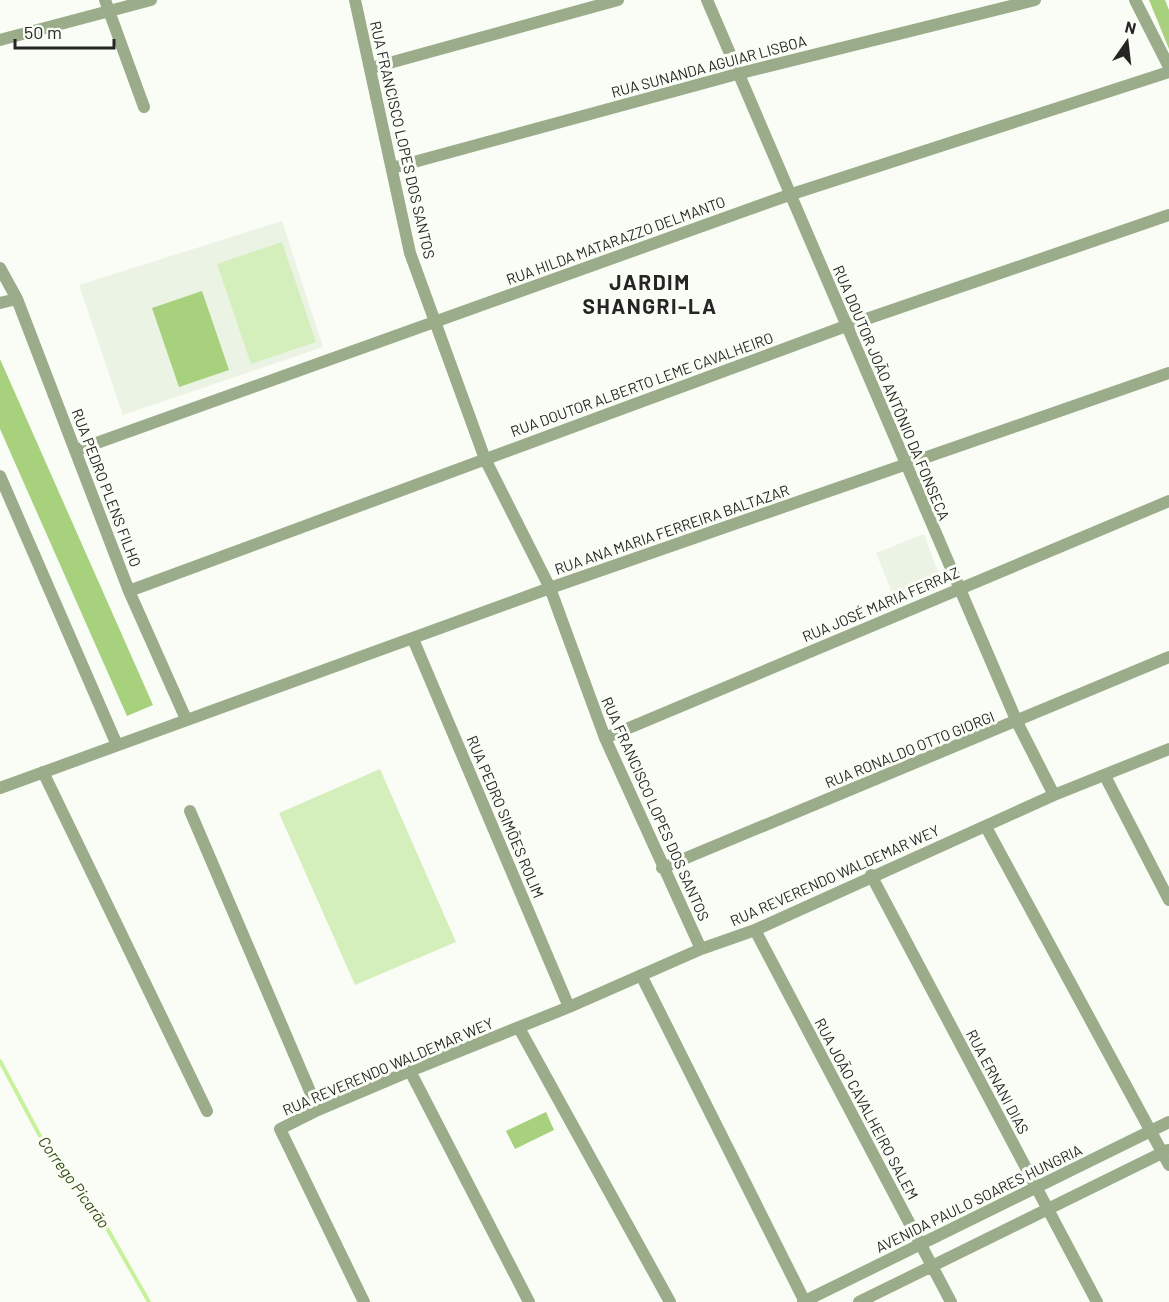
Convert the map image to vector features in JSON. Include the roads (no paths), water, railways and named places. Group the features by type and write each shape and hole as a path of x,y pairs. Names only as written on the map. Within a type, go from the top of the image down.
{"street":[{"path":"0,40 106,6 151,0"},
{"name":"RUA FRANCISCO LOPES DOS SANTOS","path":"355,0 410,253 485,459 550,588 605,738 662,868 701,949"},
{"path":"566,0 573,11"},
{"path":"371,68 618,0"},
{"name":"RUA DOUTOR JOÃO ANTÔNIO DA FONSECA","path":"707,0 1017,722 1054,795"},
{"name":"RUA SUNANDA AGUIAR LISBOA","path":"392,168 737,74 1035,0"},
{"path":"1135,0 1169,67"},
{"path":"106,6 144,107"},
{"name":"RUA HILDA MATARAZZO DELMANTO","path":"77,450 789,195 1169,72"},
{"name":"RUA DOUTOR ALBERTO LEME CAVALHEIRO","path":"129,591 846,326 1169,215"},
{"name":"RUA PEDRO PLENS FILHO","path":"0,268 17,299 77,450 129,591 186,719"},
{"path":"0,303 17,299"},
{"name":"RUA ANA MARIA FERREIRA BALTAZAR","path":"0,788 550,588 1169,373"},
{"path":"0,476 117,745"},
{"name":"RUA JOSÉ MARIA FERRAZ","path":"605,738 1169,501"},
{"name":"RUA PEDRO SIMÕES ROLIM","path":"413,639 569,1007"},
{"name":"RUA RONALDO OTTO GIORGI","path":"662,868 1169,657"},
{"name":"RUA REVERENDO WALDEMAR WEY","path":"364,1302 280,1129 318,1110 569,1007 701,949 755,930 871,875 986,827 1054,795 1169,749"},
{"path":"43,772 207,1111"},
{"path":"1105,776 1169,900"},
{"path":"190,811 318,1110"},
{"path":"986,827 1151,1131 1166,1151 1169,1165"},
{"name":"RUA ERNANI DIAS","path":"871,875 1097,1302"},
{"name":"RUA JOÃO CAVALHEIRO SALEM","path":"755,930 951,1302"},
{"path":"641,975 804,1302"},
{"path":"519,1028 670,1302"},
{"path":"410,1071 529,1302"},
{"name":"AVENIDA PAULO SOARES HUNGRIA","path":"804,1302 1169,1122"},
{"path":"859,1302 1166,1151"}],"waterway":[{"name":"Corrego Picarão","path":"0,1061 40,1136 95,1207 149,1302"}],"district":[{"name":"JARDIM SHANGRI-LA","path":"650,295"}]}
